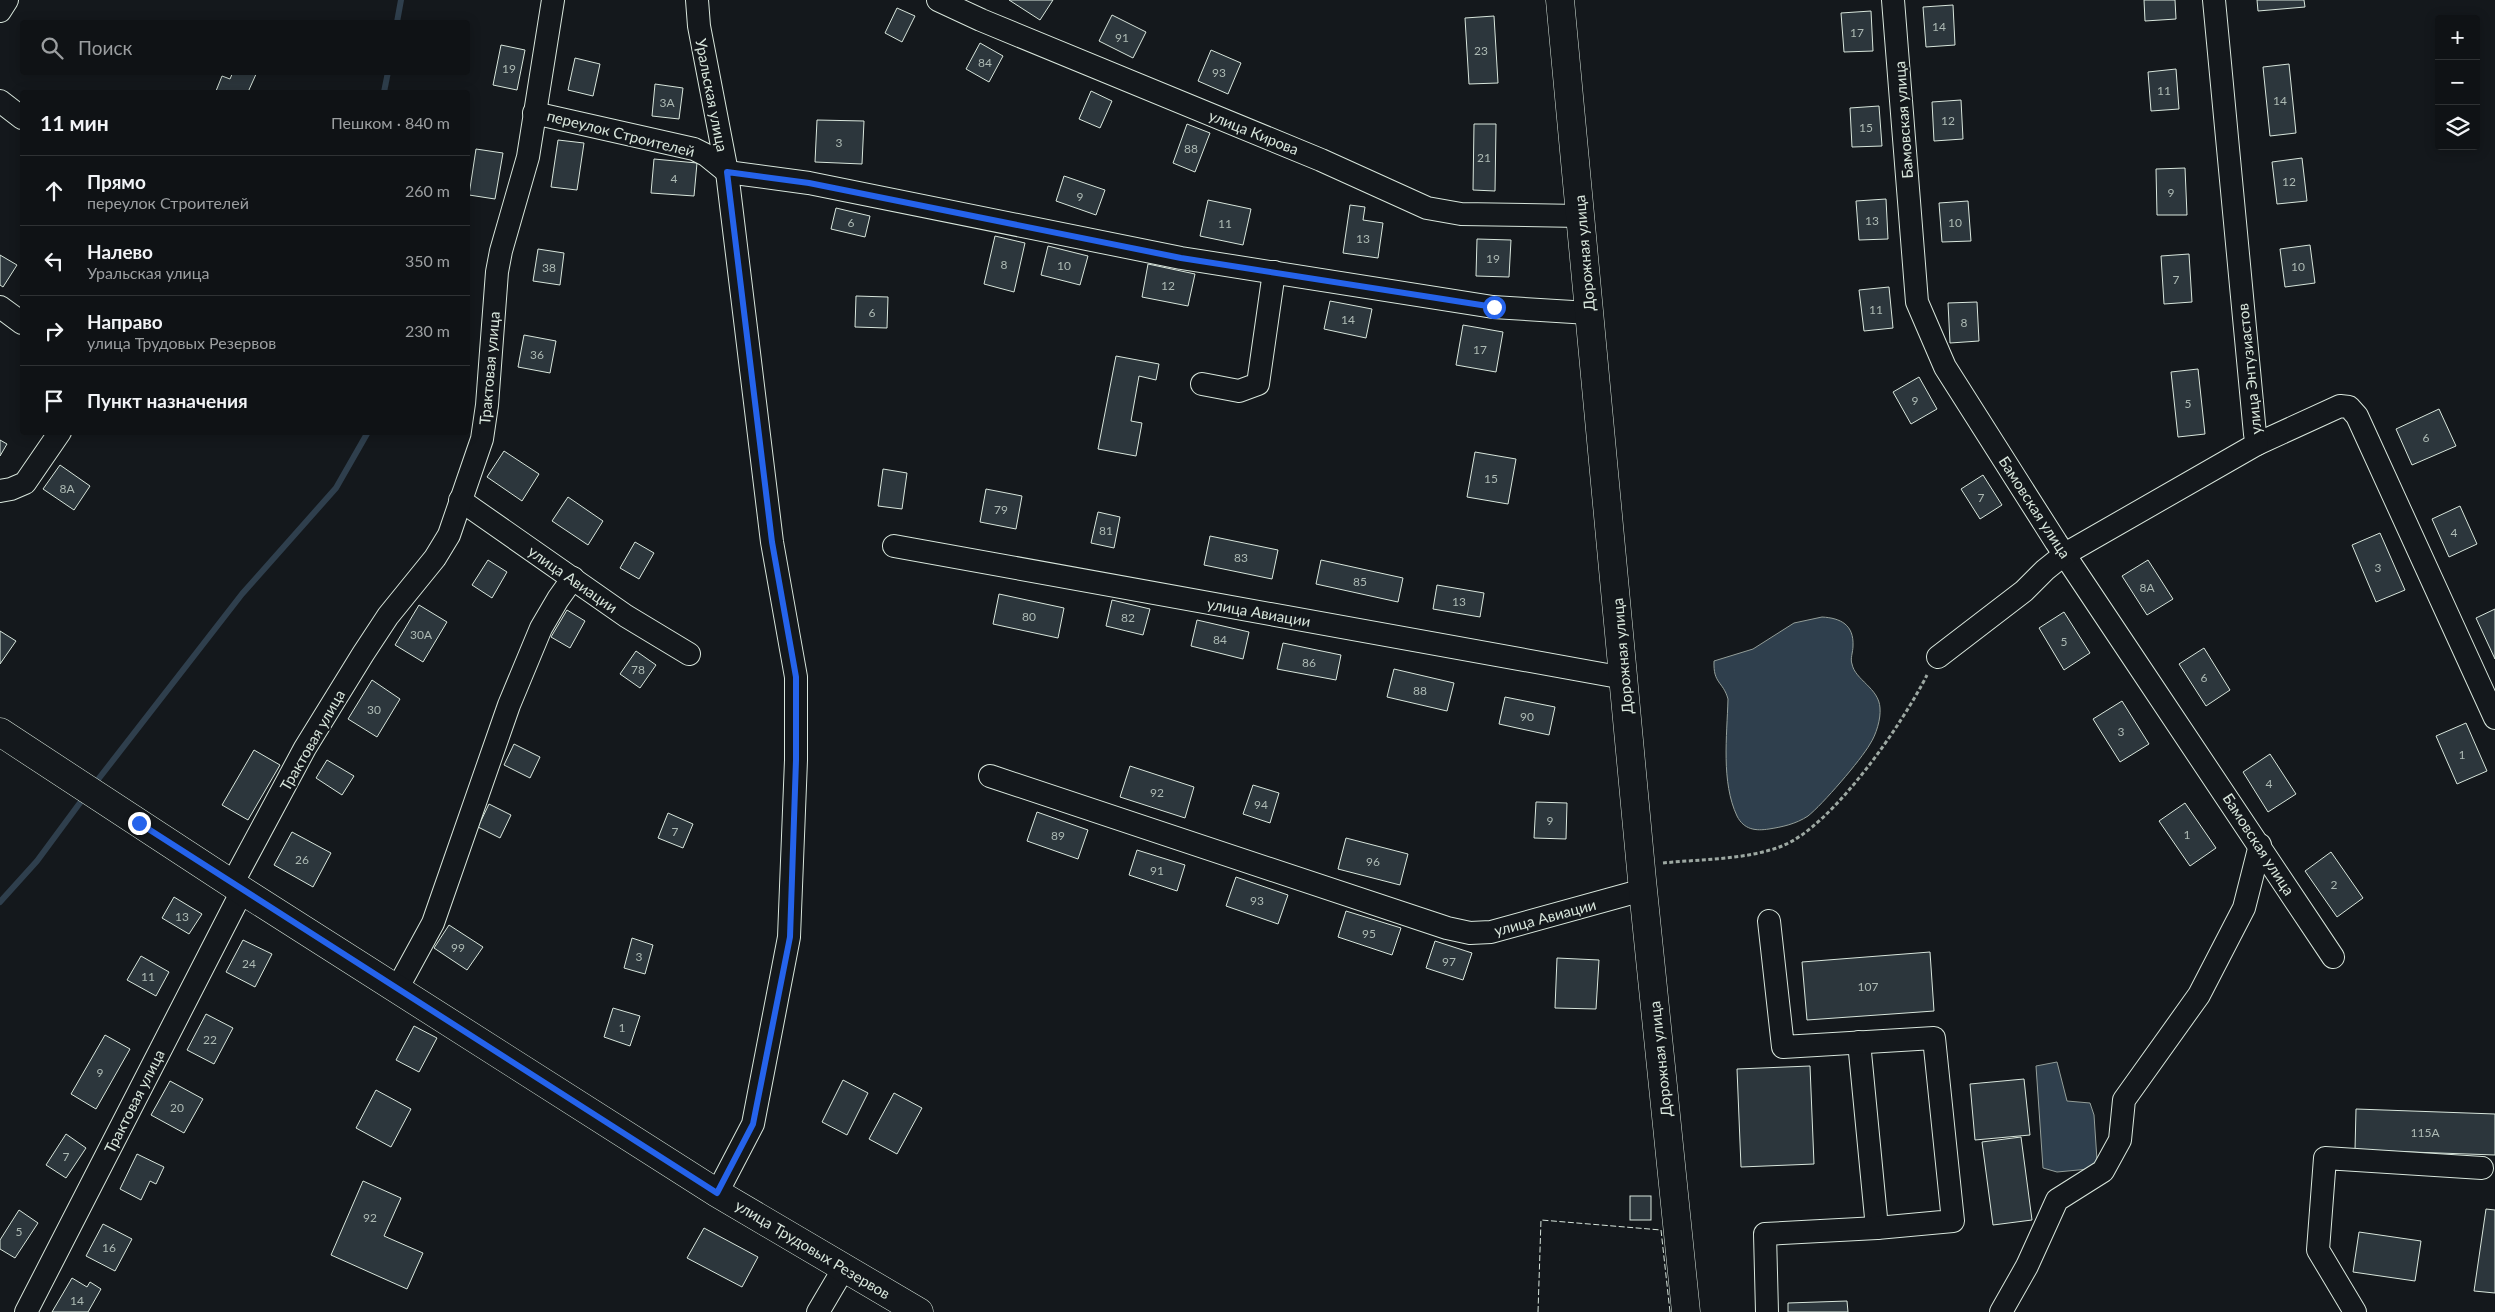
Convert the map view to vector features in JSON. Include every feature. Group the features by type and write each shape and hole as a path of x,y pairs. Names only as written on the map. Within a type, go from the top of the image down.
{"main road":[{"name":"Дорожная улица","path":"1560,0 1642,878 1686,1312"},
{"name":"улица Трудовых Резервов","path":"0,732 237,887 717,1193 919,1312"}],"street":[{"path":"0,10 7,0"},
{"name":"Трактовая улица","path":"26,1312 305,748 388,616 435,558 444,543 482,438 487,405 497,272 507,227 522,182 534,112 542,81 553,0"},
{"name":"Уральская улица","path":"697,0 699,26 727,172 772,542 796,677 796,760 790,937 753,1124 717,1193"},
{"name":"улица Кирова","path":"938,0 981,20 1321,160 1427,208 1461,214 1580,216"},
{"name":"Бамовская улица","path":"1893,0 1917,302 1945,367 2065,554 2333,957"},
{"name":"улица Энтузиастов","path":"2214,0 2257,444 2340,406 2349,407 2357,416 2495,718"},
{"path":"0,101 20,116"},
{"name":"переулок Строителей","path":"534,112 694,150 706,154 727,172"},
{"path":"727,172 809,183 1181,258 1494,307 1540,312 1590,313"},
{"path":"1202,384 1239,391 1258,384 1274,272"},
{"path":"0,307 20,322"},
{"path":"0,491 25,483 55,440"},
{"path":"1938,657 2024,591 2045,570 2065,554 2257,444"},
{"name":"улица Авиации","path":"460,500 634,622 688,654"},
{"name":"улица Авиации","path":"894,546 1624,678"},
{"path":"397,989 433,924 509,705 541,628 558,598 573,578"},
{"name":"улица Авиации","path":"990,776 1470,934 1513,927 1642,878"},
{"path":"2001,1312 2028,1266 2058,1200 2103,1171 2120,1140 2124,1100 2198,995 2244,908 2260,845"},
{"path":"1767,1312 1765,1234 1877,1228 1953,1221 1934,1038 1783,1047 1769,921"},
{"path":"1860,1042 1877,1228"},
{"path":"2355,1312 2318,1250 2325,1158 2482,1168"},
{"path":"818,1312 844,1268"}],"path":[{"path":"1642,878 1780,847 1803,835 1853,784 1897,729 1938,657"}],"water":[{"path":"1822,617 1840,621 1849,628 1853,639 1851,662 1854,670 1879,701 1880,712 1876,732 1850,771 1808,816 1794,823 1779,827 1764,830 1751,829 1740,821 1732,803 1726,759 1728,699 1715,674 1714,661 1753,649 1794,623"},
{"path":"2057,1062 2067,1101 2090,1103 2094,1115 2097,1160 2089,1169 2057,1172 2043,1168 2036,1066"}],"building":[{"path":"1009,0 1053,0 1040,20"},
{"path":"2144,0 2175,0 2176,19 2145,21"},
{"path":"2257,0 2304,0 2305,7 2258,11"},
{"path":"1953,5 1955,45 1926,47 1923,7"},
{"path":"897,8 915,16 902,42 885,33"},
{"path":"1871,11 1873,51 1844,52 1841,13"},
{"path":"1112,15 1146,32 1133,58 1099,41"},
{"path":"1494,16 1498,83 1469,84 1465,18"},
{"path":"980,43 1003,56 989,82 966,69"},
{"path":"501,45 525,50 517,90 493,85"},
{"path":"1211,50 1241,63 1228,94 1198,81"},
{"path":"575,58 600,64 593,96 568,90"},
{"path":"2289,64 2296,133 2270,136 2263,67"},
{"path":"2176,69 2179,109 2151,111 2148,72"},
{"path":"232,75 256,75 249,90 216,90 222,76 230,79"},
{"path":"655,84 683,88 679,119 652,116"},
{"path":"1091,91 1112,101 1100,128 1079,119"},
{"path":"1961,100 1963,139 1934,141 1932,102"},
{"path":"1879,106 1882,146 1852,147 1850,108"},
{"path":"817,120 864,121 862,164 815,162"},
{"path":"1187,124 1210,133 1195,172 1173,163"},
{"path":"1474,124 1496,124 1495,191 1473,190"},
{"path":"558,140 584,143 577,190 551,187"},
{"path":"476,149 503,153 495,199 470,195"},
{"path":"2302,158 2307,201 2277,204 2272,162"},
{"path":"654,159 697,163 694,196 651,193"},
{"path":"2185,168 2187,215 2157,215 2156,169"},
{"path":"1064,176 1105,190 1096,215 1056,201"},
{"path":"1886,199 1888,239 1859,240 1856,201"},
{"path":"1208,200 1251,209 1243,245 1200,236"},
{"path":"1968,201 1971,241 1942,242 1939,203"},
{"path":"1350,205 1365,207 1363,220 1383,223 1378,258 1343,253"},
{"path":"836,208 870,216 865,237 831,229"},
{"path":"995,236 1025,243 1014,292 984,284"},
{"path":"1477,239 1511,240 1509,277 1476,276"},
{"path":"2310,245 2315,283 2285,287 2280,249"},
{"path":"1048,246 1088,256 1080,285 1041,275"},
{"path":"538,249 564,253 560,285 533,281"},
{"path":"2189,254 2192,302 2164,304 2161,256"},
{"path":"0,255 17,265 3,287 0,285"},
{"path":"1148,264 1195,274 1188,306 1142,297"},
{"path":"1889,287 1893,328 1864,331 1859,290"},
{"path":"856,296 888,297 887,328 855,327"},
{"path":"1330,301 1372,309 1366,338 1324,329"},
{"path":"1977,302 1979,341 1950,343 1948,303"},
{"path":"1463,325 1503,332 1496,372 1456,365"},
{"path":"524,335 556,341 550,373 518,367"},
{"path":"1116,356 1159,364 1156,380 1139,376 1131,421 1142,423 1136,456 1098,449"},
{"path":"2198,369 2205,434 2178,437 2171,372"},
{"path":"1919,377 1937,409 1911,424 1893,392"},
{"path":"2439,409 2456,446 2412,465 2396,429"},
{"path":"0,440 7,444 0,456"},
{"path":"504,451 539,474 522,501 487,477"},
{"path":"1475,452 1516,459 1508,504 1467,497"},
{"path":"60,465 90,486 74,510 43,489"},
{"path":"883,469 907,473 902,509 878,506"},
{"path":"1983,475 2002,505 1980,519 1961,489"},
{"path":"986,489 1022,496 1016,529 980,522"},
{"path":"568,497 603,521 588,545 552,521"},
{"path":"2460,506 2477,544 2449,557 2432,519"},
{"path":"1098,512 1120,517 1114,548 1091,543"},
{"path":"2380,533 2405,590 2376,602 2352,545"},
{"path":"1210,536 1278,550 1272,579 1204,565"},
{"path":"635,542 654,553 639,579 620,568"},
{"path":"488,560 507,572 492,598 472,585"},
{"path":"1321,560 1403,578 1398,602 1316,584"},
{"path":"2148,560 2173,599 2147,615 2122,576"},
{"path":"1437,585 1484,593 1480,617 1433,609"},
{"path":"999,594 1064,608 1058,638 993,624"},
{"path":"1112,600 1150,609 1143,635 1106,626"},
{"path":"419,605 447,622 423,662 395,645"},
{"path":"2495,609 2495,659 2476,618"},
{"path":"567,610 585,621 570,648 551,637"},
{"path":"2064,612 2090,653 2064,670 2039,628"},
{"path":"1197,620 1249,632 1243,659 1191,646"},
{"path":"0,631 16,641 0,664"},
{"path":"1283,643 1341,655 1336,680 1277,669"},
{"path":"2204,648 2230,690 2206,706 2179,664"},
{"path":"636,651 656,665 640,688 620,674"},
{"path":"1394,669 1454,683 1447,711 1387,697"},
{"path":"372,680 400,699 377,737 348,719"},
{"path":"1505,697 1555,707 1549,735 1499,724"},
{"path":"2122,701 2149,744 2120,762 2093,719"},
{"path":"2466,723 2487,771 2457,784 2436,736"},
{"path":"514,744 540,757 530,778 504,765"},
{"path":"254,750 280,765 248,820 222,805"},
{"path":"2270,754 2296,794 2268,812 2243,772"},
{"path":"327,760 354,776 342,795 316,778"},
{"path":"1130,766 1194,787 1185,818 1120,797"},
{"path":"1253,785 1279,793 1270,823 1243,814"},
{"path":"1536,802 1567,803 1566,839 1534,838"},
{"path":"2185,803 2216,848 2190,866 2159,821"},
{"path":"489,804 511,815 500,838 478,827"},
{"path":"1037,812 1088,830 1078,859 1027,841"},
{"path":"668,813 693,824 683,848 658,838"},
{"path":"292,832 331,853 313,887 274,865"},
{"path":"1346,838 1408,854 1400,885 1338,869"},
{"path":"1137,850 1185,865 1177,891 1129,875"},
{"path":"2331,852 2363,898 2337,917 2305,871"},
{"path":"1236,877 1288,895 1278,924 1226,906"},
{"path":"174,897 202,914 189,934 162,918"},
{"path":"1346,911 1401,928 1392,955 1338,937"},
{"path":"449,925 483,947 467,970 434,948"},
{"path":"632,938 653,945 645,974 624,968"},
{"path":"243,940 272,954 255,987 226,972"},
{"path":"1435,941 1472,953 1463,980 1426,968"},
{"path":"1930,952 1934,1011 1807,1020 1802,962"},
{"path":"141,956 169,972 156,996 127,980"},
{"path":"1557,958 1599,960 1596,1009 1555,1008"},
{"path":"613,1008 640,1016 630,1046 604,1037"},
{"path":"206,1014 233,1028 214,1064 187,1050"},
{"path":"414,1026 437,1038 419,1072 396,1060"},
{"path":"105,1035 130,1049 96,1109 71,1094"},
{"path":"1810,1066 1814,1164 1741,1167 1737,1069"},
{"path":"2024,1079 2030,1135 1975,1140 1970,1084"},
{"path":"843,1080 868,1093 847,1135 822,1122"},
{"path":"170,1081 203,1099 184,1133 151,1115"},
{"path":"376,1090 411,1109 391,1147 356,1128"},
{"path":"894,1093 922,1108 897,1154 869,1139"},
{"path":"2356,1109 2495,1114 2495,1155 2355,1150"},
{"path":"66,1134 86,1148 66,1178 46,1165"},
{"path":"2021,1137 2032,1220 1993,1225 1982,1142"},
{"path":"137,1154 164,1167 156,1184 150,1181 141,1200 120,1189"},
{"path":"363,1181 401,1198 384,1236 423,1253 407,1289 331,1255"},
{"path":"1630,1196 1651,1196 1651,1220 1630,1220"},
{"path":"2486,1209 2495,1210 2495,1293 2474,1291"},
{"path":"19,1210 38,1223 15,1258 0,1249 0,1240"},
{"path":"103,1224 132,1239 115,1271 86,1256"},
{"path":"704,1228 758,1257 742,1287 687,1258"},
{"path":"2359,1232 2421,1241 2415,1281 2353,1272"},
{"path":"72,1278 87,1287 90,1282 101,1289 88,1312 52,1312"},
{"path":"1847,1301 1848,1312 1788,1312 1788,1303"}],"waterway":[{"path":"397,20 401,0"},
{"path":"384,90 387,75"},
{"path":"93,786 242,594 336,488 366,435"},
{"path":"0,902 37,861 85,796"}],"fence":[{"path":"1538,1312 1541,1220 1661,1230 1670,1312"}],"route":[{"path":"139,823 717,1193 753,1124 790,937 796,760 796,677 772,542 739,288 727,172 809,183 1181,258 1494,307"}]}
